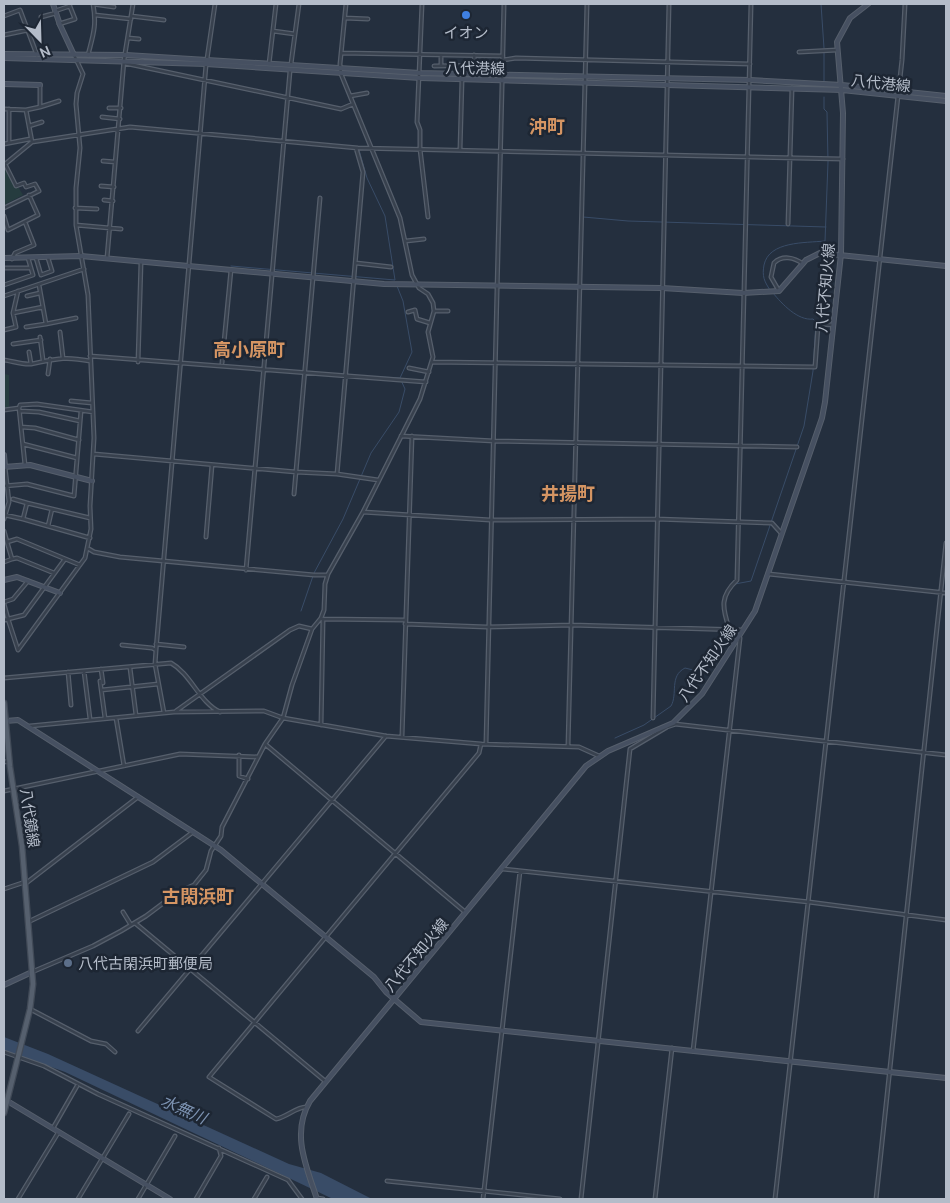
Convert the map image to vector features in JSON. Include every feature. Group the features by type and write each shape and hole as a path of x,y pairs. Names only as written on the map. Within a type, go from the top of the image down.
{"main road":[{"path":"53,4 59,24 74,55"},
{"name":"八代不知火線","path":"316,1198 300,1144 300,1124 306,1107 325,1081 580,774 599,756 674,724 702,694 756,611 784,534 822,418 841,254 842,87 837,42 844,26 857,11 868,4"},
{"name":"八代港線","path":"4,54 126,55 290,71 420,73 585,79 750,88 842,87 897,96 946,101"},
{"name":"八代港線","path":"4,58 291,65 420,78 462,79 502,77"},
{"name":"八代港線","path":"585,79 668,78 750,80 946,96"},
{"path":"4,84 40,85"},
{"path":"4,258 81,256 190,267 355,278 384,284 498,284 662,288 743,293 777,291 802,264 810,257 820,253 946,266"},
{"path":"4,455 4,467 25,465 92,481"},
{"path":"4,580 17,577 60,592"},
{"name":"八代鏡線","path":"4,703 10,761 19,818 32,972 30,1009 5,1100 4,1112"},
{"path":"6,721 18,720 214,846 374,977 421,1022 946,1078"},
{"path":"4,985 32,972"},
{"path":"5,1100 170,1199"}],"street":[{"path":"88,55 95,35 93,4 114,7"},
{"path":"107,258 124,62 133,4"},
{"path":"164,713 155,664 156,644 205,80 215,4"},
{"path":"269,64 276,4"},
{"path":"291,65 299,4"},
{"path":"321,725 322,619 325,584 328,574 363,512 420,399 432,362 433,351 428,336 434,311 433,303 428,294 416,284 400,218 341,71 346,4"},
{"path":"422,4 417,122 420,130 420,149 428,217"},
{"path":"486,744 487,626 494,440 494,363 498,284 504,4"},
{"path":"568,746 587,4"},
{"path":"653,718 669,4"},
{"path":"729,628 724,604 726,592 737,580 742,446 743,293 751,4"},
{"path":"776,1199 845,582 897,91 902,60 905,4"},
{"path":"41,17 69,5 72,6 76,20 59,24"},
{"path":"4,16 20,10 37,55"},
{"path":"95,15 164,20"},
{"path":"345,18 368,19"},
{"path":"4,35 28,30"},
{"path":"273,31 295,34"},
{"path":"128,38 139,39"},
{"path":"798,52 837,50"},
{"path":"342,53 503,56"},
{"path":"441,54 441,66"},
{"path":"28,581 13,599 4,603 18,650 89,549 94,454 93,412 88,295 76,225 80,134 77,93 83,74 74,55"},
{"path":"474,55 475,65"},
{"path":"503,60 516,58 750,64"},
{"path":"124,62 341,109 353,104"},
{"path":"434,66 498,65"},
{"path":"246,570 253,468 290,71"},
{"path":"460,150 462,79"},
{"path":"40,85 40,107"},
{"path":"788,224 792,88"},
{"path":"350,96 367,93"},
{"path":"4,109 26,110 59,101"},
{"path":"109,108 121,108"},
{"path":"9,109 9,142"},
{"path":"26,110 31,140"},
{"path":"102,117 120,119"},
{"path":"29,126 42,122"},
{"path":"4,144 130,127 356,148 842,159"},
{"path":"4,129 9,130"},
{"path":"4,208 39,191 35,184 26,187 24,182 16,186 4,164 31,140"},
{"path":"337,474 363,172 356,148"},
{"path":"102,161 115,162"},
{"path":"101,186 114,187"},
{"path":"4,216 8,230 38,215 29,195"},
{"path":"294,494 320,198"},
{"path":"104,200 113,201"},
{"path":"76,208 97,210"},
{"path":"12,258 15,253 34,245 25,222"},
{"path":"76,225 120,229"},
{"path":"406,241 419,238 424,239"},
{"path":"777,291 771,276 774,263 784,257 793,258 802,264"},
{"path":"4,285 33,275 28,258"},
{"path":"36,258 41,275 52,271 48,258"},
{"path":"138,362 141,262"},
{"path":"356,263 392,267"},
{"path":"4,268 31,268"},
{"path":"4,296 84,269"},
{"path":"222,364 231,270"},
{"path":"38,285 46,324"},
{"path":"4,330 16,327 13,312 18,291"},
{"path":"27,296 40,293"},
{"path":"13,312 43,308"},
{"path":"408,312 416,310 417,320 430,323"},
{"path":"434,311 448,311"},
{"path":"26,327 76,318"},
{"path":"432,362 578,362 814,367 818,326 819,324 833,325"},
{"path":"60,332 64,358"},
{"path":"13,344 41,338 44,360"},
{"path":"29,352 31,364"},
{"path":"90,356 138,362 181,363 426,382"},
{"path":"4,360 31,364 44,360 64,358 90,361"},
{"path":"48,374 50,359"},
{"path":"409,368 429,372"},
{"path":"71,401 92,403"},
{"path":"25,465 20,405 38,404 93,412"},
{"path":"4,410 39,412 80,421"},
{"path":"6,486 27,484 74,496 81,411"},
{"path":"21,428 35,428 79,440"},
{"path":"401,436 797,447"},
{"path":"402,736 412,436"},
{"path":"23,444 77,458"},
{"path":"94,454 337,474 378,480"},
{"path":"206,537 212,465"},
{"path":"4,467 8,504 4,519"},
{"path":"13,499 90,518"},
{"path":"23,519 27,503"},
{"path":"4,505 8,504"},
{"path":"48,526 52,509"},
{"path":"363,512 490,520 656,519 739,522 773,524 784,534"},
{"path":"5,515 90,538"},
{"path":"4,531 12,559"},
{"path":"7,542 17,539 80,564"},
{"path":"876,1199 946,544"},
{"path":"89,549 111,556 164,562 313,575 328,574"},
{"path":"4,562 17,558 54,573"},
{"path":"4,620 24,615 65,558"},
{"path":"769,574 946,593"},
{"path":"32,972 93,946 135,923 178,892 194,885 206,870 214,846 221,836 222,827 265,744 284,718 292,685 312,629 322,619 487,626 572,625 729,628 743,631"},
{"path":"174,712 290,630 299,626 312,629"},
{"path":"693,1051 740,638"},
{"path":"156,644 184,646"},
{"path":"122,646 152,648 156,650"},
{"path":"4,678 130,668 164,662 176,666 200,694 221,713"},
{"path":"130,668 136,715"},
{"path":"101,669 105,718"},
{"path":"84,671 90,719"},
{"path":"68,672 71,705"},
{"path":"102,690 158,684"},
{"path":"29,727 90,719 174,712 221,713 264,711 284,718 386,736 481,744 579,747 599,756"},
{"path":"116,717 124,766"},
{"path":"581,1199 630,749 674,724 946,755"},
{"path":"138,1031 386,736"},
{"path":"265,744 466,912"},
{"path":"306,1107 276,1119 209,1077 479,753 481,744"},
{"path":"4,791 180,754 259,757"},
{"path":"239,755 239,776 248,779"},
{"path":"4,762 10,761"},
{"path":"4,889 25,883 138,797"},
{"path":"28,922 153,862 193,832"},
{"path":"503,869 809,902 946,920"},
{"path":"483,1199 520,871"},
{"path":"123,912 131,925"},
{"path":"135,923 325,1081"},
{"path":"30,1009 91,1041 106,1044 115,1052"},
{"path":"655,1199 672,1048"},
{"path":"4,1052 44,1066 288,1180 302,1199"},
{"path":"52,1129 77,1086"},
{"path":"78,1199 129,1114"},
{"path":"18,1199 58,1133"},
{"path":"138,1199 175,1136"},
{"path":"196,1199 221,1156 219,1148"},
{"path":"254,1199 267,1177"},
{"path":"387,1181 560,1199"},
{"path":"316,1198 323,1199"}],"green space":[{"path":"4,166 23,195 4,205"},
{"path":"4,374 9,375 9,408 4,409"}],"water":[{"path":"4,1037 48,1054 289,1164 321,1173 372,1199 333,1199 65,1072 4,1050"}],"waterway":[{"path":"821,4 824,48"},
{"path":"824,52 824,82"},
{"path":"770,290 766,284 763,269 767,257 773,251 780,247 798,243 825,241 828,162 827,112 824,109 824,97"},
{"path":"231,266 395,280 385,216 367,178 359,150"},
{"path":"583,217 628,221 826,227"},
{"path":"301,611 314,573 343,519 371,453 399,412 405,389 400,378 412,352 403,301 397,286"},
{"path":"735,584 751,581 804,426 813,371 816,322 813,319 796,315 773,293"},
{"path":"183,362 300,371"},
{"path":"381,377 400,378"},
{"path":"615,738 644,725 671,706 675,680 680,671 685,668 701,672 704,670 728,631"}],"place":[{"name":"イオン","path":"466,15"},
{"name":"八代古閑浜町郵便局","path":"68,963"}],"district":[{"name":"沖町","path":"547,126"},
{"name":"高小原町","path":"249,349"},
{"name":"井揚町","path":"568,493"},
{"name":"古閑浜町","path":"198,896"}],"water label":[{"name":"水無川","path":"184,1109"}]}
